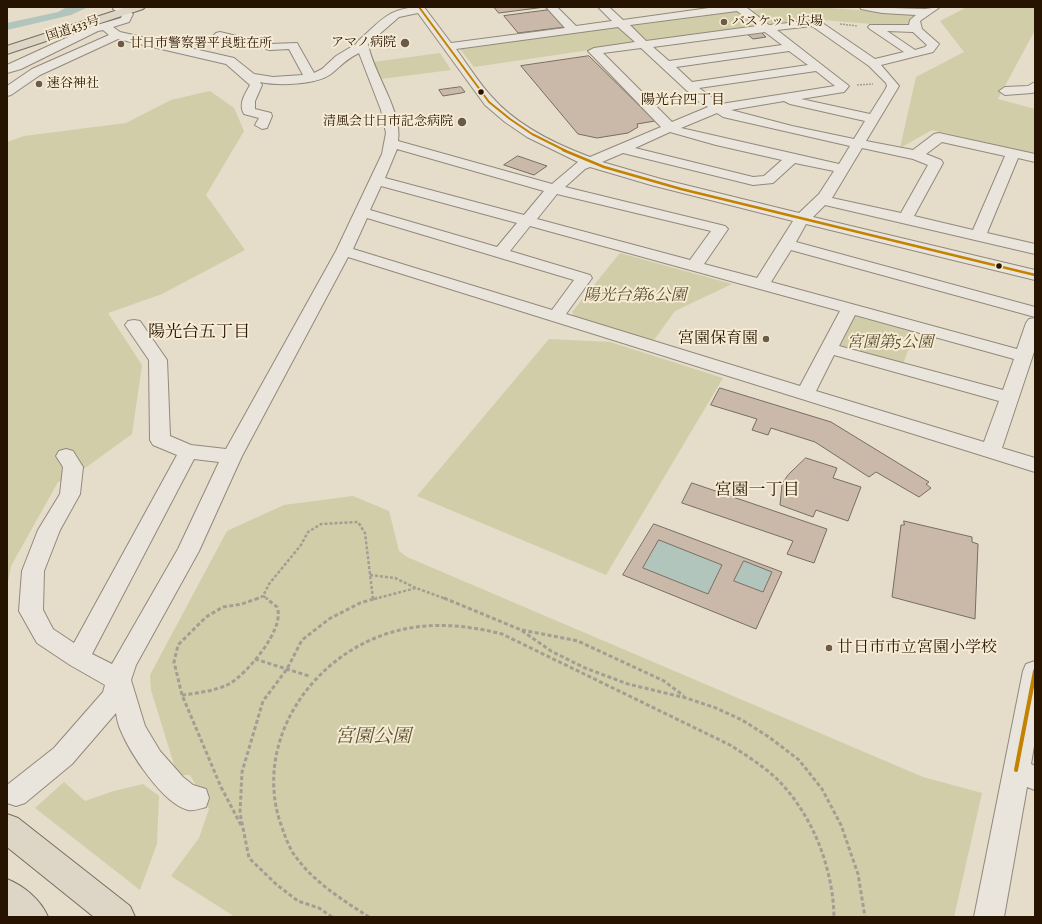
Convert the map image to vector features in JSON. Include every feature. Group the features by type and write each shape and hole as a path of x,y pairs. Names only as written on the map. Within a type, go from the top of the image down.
{"highway":[{"name":"国道433号","path":"7,46 122,9 139,7"},
{"name":"国道433号","path":"7,50 122,9"},
{"path":"7,828 119,917"},
{"path":"7,895 32,917"}],"street":[{"path":"552,7 574,30"},
{"path":"607,10 659,7"},
{"path":"448,47 743,7 819,67 849,86"},
{"path":"850,7 927,9"},
{"path":"250,77 273,81 311,78 326,72 340,58 362,46 362,43 395,14 420,8 489,102 508,118 548,143 590,161 640,178 1035,275"},
{"path":"10,69 91,30 125,20 128,14 122,9"},
{"path":"915,29 915,20 927,9"},
{"path":"607,10 702,98 718,109 738,117 916,155 936,163 905,219"},
{"path":"843,169 696,137 677,131 663,122 594,51 768,28 820,23 873,63 893,85"},
{"path":"103,26 116,35 230,61 250,77 256,86 247,103 247,107 249,111 266,116 262,125"},
{"path":"873,63 914,54 930,50 933,44 915,29 868,26 914,54"},
{"path":"12,90 16,84 36,72 107,41 116,35"},
{"path":"201,54 220,41 270,47 292,45 311,78"},
{"path":"16,794 63,756 114,697 124,663 188,551 232,456 344,251 377,180 392,143 392,133 389,116 362,46"},
{"path":"667,65 792,46"},
{"path":"256,57 270,47"},
{"path":"690,86 819,67"},
{"path":"873,84 893,85"},
{"path":"761,284 802,219 823,200 859,144 893,85"},
{"path":"500,253 554,189 580,166 590,161 709,111 840,89 849,86"},
{"path":"1005,91 1032,89 1035,86"},
{"path":"783,98 874,119"},
{"path":"916,155 940,137 1035,158"},
{"path":"392,143 554,189 720,229 694,266"},
{"path":"620,148 753,181 768,180 792,158"},
{"path":"978,236 1013,153"},
{"path":"377,180 1024,356"},
{"path":"823,200 1035,249"},
{"path":"362,212 584,278 556,316"},
{"path":"786,244 1035,312"},
{"path":"344,251 1035,465"},
{"path":"805,393 850,308"},
{"path":"991,452 1035,323"},
{"path":"134,326 158,360 160,440 188,452 232,456"},
{"path":"828,348 1009,398"},
{"path":"78,658 188,452"},
{"path":"66,456 72,468 70,494 49,530 34,571 31,610 45,636 78,658 119,680 134,730 151,759 174,786 187,797 196,798"},
{"path":"989,917 1026,774 1035,671"}],"path":[{"path":"844,7 850,7"},
{"path":"849,86 873,84"},
{"path":"243,828 221,787 182,695 174,662 178,645 206,618 223,607 242,604 263,596 269,584 301,545 308,532 321,524 358,522 365,533 372,599"},
{"path":"370,575 395,578 416,588 433,593 520,630 551,651 585,668 628,684 686,698 716,708 742,720 769,737 799,760 822,789 841,825 858,874 865,917"},
{"path":"332,917 319,908 298,901 277,885 250,858 240,813 242,772 263,701 287,669 302,640 328,619 360,603 395,592 416,588"},
{"path":"182,695 220,688 237,679 255,659 276,629 279,614 273,601 263,596"},
{"path":"369,917 327,890 304,867 286,841 276,813 272,783 275,754 284,726 298,700 316,678 338,659 363,644 390,633 418,626 447,624 475,627 502,634 730,745 758,763 783,786 803,814 820,845 830,878 834,917"},
{"path":"520,630 578,642 664,681 686,698"},
{"path":"255,659 309,676"}],"green space":[{"path":"769,7 814,7 916,14 909,19 910,27 810,19 772,24 768,23 751,11"},
{"path":"967,7 1035,7 1035,30 998,99 1035,109 1035,154 932,130 900,148 916,77 964,52 940,21"},
{"path":"734,12 740,13 758,26 648,42 630,26"},
{"path":"619,27 637,43 474,67 460,49"},
{"path":"440,53 451,70 381,79 373,62"},
{"path":"210,91 234,108 244,131 206,195 245,250 162,294 108,313 142,365 132,434 81,471 58,482 11,566 7,587 7,142 24,136 126,123 171,100"},
{"name":"陽光台第6公園","path":"620,253 732,284 675,311 654,340 575,318 572,312"},
{"name":"宮園第5公園","path":"854,316 915,332 903,364 840,347"},
{"path":"549,339 610,342 723,378 606,575 417,496"},
{"name":"宮園公園","path":"353,496 389,511 399,551 407,557 923,777 982,793 954,917 235,917 171,876 199,838 209,809 190,775 179,775 176,771 151,690 150,675 227,531 284,505"},
{"path":"64,782 85,801 114,791 143,784 159,796 157,844 140,890 35,808"}],"shaded area":[{"path":"67,7 88,7 71,15 7,30 7,23 58,12"},
{"path":"659,540 722,565 708,594 643,568"},
{"path":"744,561 772,572 763,592 734,581"}],"building":[{"path":"494,7 545,7 499,13"},
{"path":"549,10 565,27 518,33 504,16"},
{"path":"761,32 766,37 753,39 747,34"},
{"path":"589,56 655,121 637,124 638,127 628,133 597,138 578,134 521,66"},
{"path":"461,87 465,92 443,96 439,90"},
{"path":"518,156 547,166 534,175 504,165"},
{"path":"720,388 831,422 929,482 926,484 931,488 919,497 876,472 869,477 815,442 771,428 768,435 752,430 757,419 711,405"},
{"path":"806,458 837,468 833,478 861,487 848,521 816,510 813,517 780,505 782,484 788,475"},
{"path":"692,483 827,529 814,563 787,554 793,541 682,503"},
{"path":"904,521 972,537 972,542 978,544 975,619 892,597 901,525 904,525"},
{"path":"654,524 782,572 756,629 623,575","holes":["659,540 722,565 708,594 643,568","744,561 772,572 763,592 734,581"]}],"transit line":[{"path":"419,7 489,102 532,134 579,158 630,175 681,189 1035,275"},
{"path":"1016,770 1035,671"}],"place":[{"name":"バスケット広場","path":"724,22"},
{"name":"アマノ病院","path":"405,43"},
{"name":"廿日市警察署平良駐在所","path":"121,44"},
{"name":"速谷神社","path":"39,84"},
{"name":"清風会廿日市記念病院","path":"462,122"},
{"name":"宮園保育園","path":"766,339"},
{"name":"廿日市市立宮園小学校","path":"829,648"}],"district":[{"name":"陽光台四丁目","path":"683,101"},
{"name":"陽光台五丁目","path":"199,333"},
{"name":"宮園一丁目","path":"757,491"}]}
